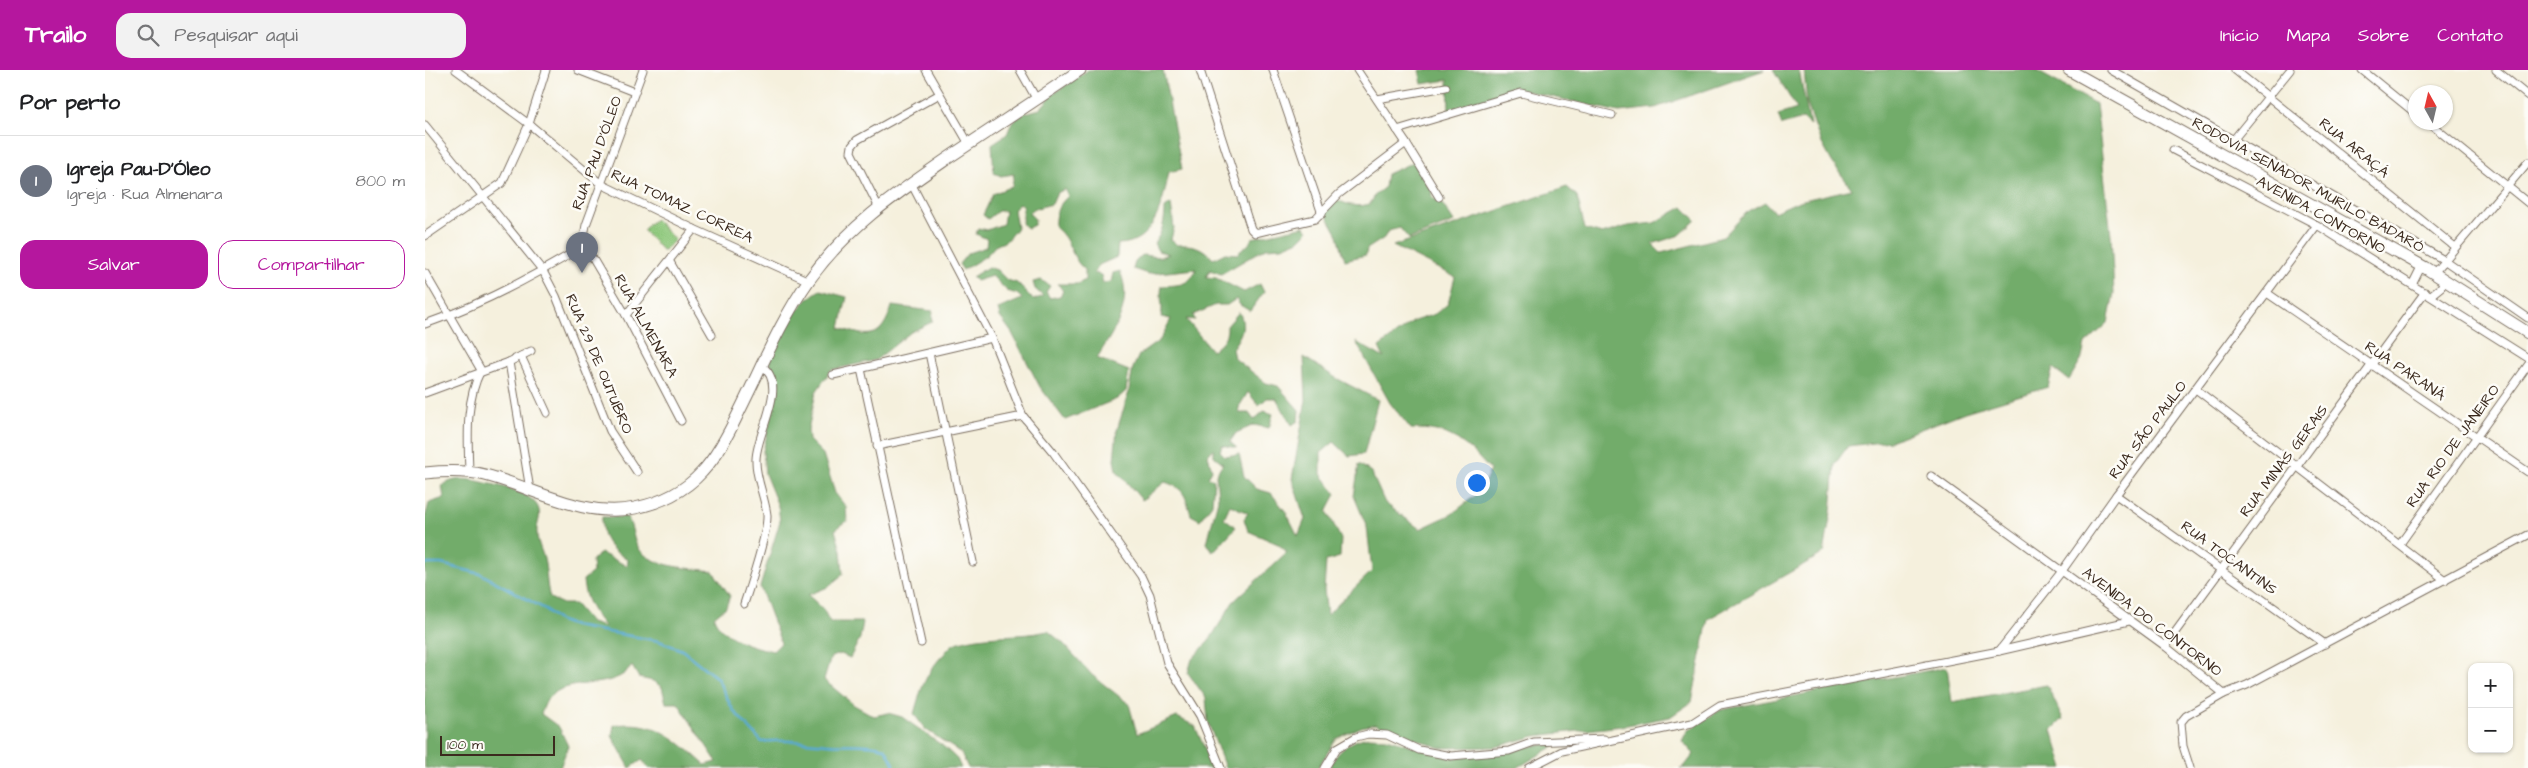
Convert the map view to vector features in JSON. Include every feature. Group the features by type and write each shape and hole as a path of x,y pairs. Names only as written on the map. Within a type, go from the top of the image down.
{"main road":[{"path":"425,473 469,472 568,502 615,510 649,504 682,490 703,472 728,435 779,330 809,281 845,236 878,206 1080,70"},
{"name":"RODOVIA SENADOR MURILO BADARÓ","path":"2069,70 2445,279 2528,333"}],"street":[{"name":"RUA TOMAZ CORREA","path":"456,70 529,124 601,184 809,281"},
{"path":"425,236 483,196 495,190 507,176 529,124 546,70"},
{"path":"579,70 635,92"},
{"name":"RUA PAU D'ÓLEO","path":"582,247 586,225 643,70"},
{"path":"926,70 969,144"},
{"path":"1020,70 1037,100"},
{"path":"1200,70 1253,232 1259,234 1308,222 1322,214 1339,194 1406,142"},
{"path":"1273,70 1322,214"},
{"path":"1357,70 1406,142 1439,197"},
{"path":"2111,70 2445,260 2528,318"},
{"name":"RUA ARAÇÁ","path":"2235,70 2455,248"},
{"path":"2233,139 2290,70"},
{"path":"2362,70 2408,106"},
{"path":"2496,70 2528,96"},
{"path":"1377,99 1446,87"},
{"path":"1397,130 1516,94 1526,93 1612,115"},
{"path":"878,206 851,152 852,146 857,140 939,95"},
{"name":"RUA 29 DE OUTUBRO","path":"425,126 543,271 556,296 611,431 637,472"},
{"path":"2438,130 2528,202"},
{"name":"AVENIDA CONTORNO","path":"2173,150 2317,225 2413,283 2528,358"},
{"path":"2413,283 2419,271 2429,270 2445,260 2528,162"},
{"path":"911,184 992,338 1023,416 1053,452 1141,576 1150,595 1167,663 1200,716 1221,768"},
{"name":"RUA SÃO PAULO","path":"1999,651 2062,571 2116,495 2197,390 2317,225"},
{"path":"626,315 670,262 694,229"},
{"path":"425,324 451,315 543,271 582,247"},
{"name":"RUA ALMENARA","path":"582,247 593,259 626,315 681,421"},
{"path":"670,262 712,335"},
{"path":"425,273 451,315 481,370 474,388 469,413 469,472"},
{"name":"RUA MINAS GERAIS","path":"2165,646 2220,569 2372,366 2428,293 2441,287 2445,279"},
{"name":"RUA PARANÁ","path":"2267,293 2528,472"},
{"path":"833,375 992,338"},
{"path":"425,393 481,370 509,362 531,351"},
{"path":"929,353 973,562"},
{"path":"521,356 547,413"},
{"path":"509,362 530,490"},
{"name":"RUA RIO DE JANEIRO","path":"2399,544 2528,365"},
{"path":"743,604 752,581 767,517 756,460 773,396 773,378 769,371 762,366"},
{"path":"861,369 921,643"},
{"path":"2197,390 2445,580"},
{"path":"877,446 1023,416"},
{"name":"AVENIDA DO CONTORNO","path":"1931,476 2165,646 2224,694 2247,685 2528,535"},
{"name":"RUA TOCANTINS","path":"2116,495 2325,644"},
{"path":"1529,768 1562,751 1692,723 1720,705 1999,651 2129,621"},
{"path":"2190,768 2183,746 2181,722 2186,716 2224,694"},
{"path":"1325,768 1337,748 1356,737 1368,734 1387,735 1419,750 1451,756 1509,751 1534,742 1619,738"}],"green space":[{"path":"1088,70 1163,70 1182,169 1169,172 1160,208 1149,229 1141,237 1131,242 1118,244 1117,257 1099,265 1094,273 1101,275 1103,283 1111,282 1113,273 1120,271 1124,283 1125,295 1120,317 1097,358 1129,371 1126,391 1117,399 1065,420 1040,387 1012,333 1000,317 998,309 1022,299 1017,294 1007,291 992,276 976,281 972,277 988,267 997,270 1007,280 1017,283 1034,300 1043,296 1035,289 1033,282 1041,280 1050,286 1046,292 1050,298 1060,296 1063,291 1058,284 1078,284 1085,280 1085,270 1076,260 1061,232 1055,227 1057,210 1068,196 1065,189 1057,193 1052,204 1033,209 1029,213 1035,219 1034,225 1028,228 1022,224 1023,206 1019,203 1014,210 1017,228 1006,241 995,246 986,256 963,270 959,264 968,253 986,247 987,239 976,234 978,228 987,230 1003,224 1005,211 998,211 988,219 983,215 993,194 1012,186 1014,174 1001,176 994,173 992,144 1007,134 1012,122 1025,113 1040,109 1053,94"},
{"path":"1419,70 1764,70 1655,108 1619,112 1517,89 1449,111 1448,80 1422,84"},
{"path":"1773,70 1799,70 1810,125 1803,119 1782,125 1778,115 1797,109"},
{"path":"1804,70 2035,70 2096,104 2111,235 2114,293 2108,323 2085,344 2082,358 2069,380 2053,368 2048,387 1965,412 1890,441 1848,446 1835,464 1831,512 1824,553 1708,619 1692,702 1670,717 1622,726 1535,736 1496,747 1441,748 1375,724 1361,727 1336,739 1318,768 1225,768 1208,722 1206,698 1188,673 1192,659 1209,641 1233,602 1287,552 1278,544 1248,531 1244,519 1248,513 1230,505 1224,518 1236,527 1213,552 1207,543 1218,499 1216,474 1223,463 1214,456 1214,448 1208,455 1212,470 1208,477 1214,480 1212,504 1200,520 1191,515 1183,494 1177,487 1165,482 1142,500 1116,470 1114,460 1117,430 1128,395 1133,368 1139,355 1160,340 1171,319 1161,317 1162,286 1178,285 1187,282 1196,269 1148,274 1133,269 1135,262 1142,255 1159,257 1169,254 1158,251 1154,243 1163,227 1165,208 1171,204 1174,228 1171,239 1177,245 1188,245 1201,249 1213,259 1225,253 1237,254 1249,244 1252,238 1305,226 1308,231 1299,240 1282,247 1266,248 1221,274 1210,270 1206,277 1216,278 1244,292 1260,284 1264,292 1250,311 1240,305 1236,299 1227,305 1216,305 1193,315 1195,320 1186,319 1212,351 1223,340 1227,326 1239,312 1242,327 1240,336 1232,349 1234,358 1266,383 1278,386 1299,410 1298,421 1292,425 1276,398 1267,398 1259,406 1248,392 1239,407 1239,413 1249,413 1254,420 1264,411 1273,414 1269,428 1254,425 1236,433 1230,442 1237,448 1222,445 1220,451 1225,456 1239,454 1244,476 1257,489 1271,493 1286,512 1298,536 1305,519 1292,479 1306,400 1304,357 1336,378 1378,400 1364,454 1349,456 1334,442 1321,453 1321,474 1336,494 1327,511 1341,539 1340,557 1326,561 1324,590 1327,615 1372,571 1367,527 1354,496 1359,464 1371,472 1385,503 1420,529 1452,514 1481,491 1490,470 1464,444 1447,434 1425,429 1411,429 1390,403 1356,342 1384,358 1379,347 1414,321 1435,314 1448,304 1455,277 1393,246 1567,187 1577,196 1585,229 1602,234 1628,226 1654,223 1683,207 1696,220 1680,235 1652,244 1661,253 1723,237 1748,211 1765,202 1774,212 1799,201 1852,189 1832,162 1820,140 1807,104"},
{"path":"1416,161 1431,187 1432,197 1443,205 1454,222 1409,239 1400,228 1388,231 1384,238 1367,249 1366,255 1345,260 1338,235 1325,212 1338,200 1354,205 1370,204 1376,194 1385,187 1387,174"},
{"path":"655,219 675,240 663,251 643,230"},
{"path":"820,290 847,297 840,328 859,334 873,334 879,331 888,317 892,306 933,311 932,322 911,332 876,360 831,370 816,392 808,430 809,440 823,454 835,493 846,507 847,521 835,530 841,550 843,574 828,587 808,595 823,609 830,622 863,622 860,638 850,658 841,654 831,657 824,680 854,705 874,716 888,713 902,717 943,746 957,759 961,768 649,768 642,760 630,768 612,736 614,725 629,724 654,728 684,746 705,765 717,762 678,703 666,703 662,687 653,681 639,678 632,666 624,674 614,679 570,687 559,690 550,696 541,714 559,727 568,746 560,768 425,768 425,518 429,503 444,498 442,486 452,481 468,480 508,488 531,499 536,504 539,510 537,536 544,559 550,598 563,604 575,604 591,623 605,627 590,605 585,593 583,580 593,572 592,560 601,553 627,566 628,560 607,543 603,532 602,517 627,517 637,545 645,555 663,564 713,571 730,596 726,607 714,617 723,631 747,644 773,651 781,643 760,587 780,521 778,506 765,474 763,451 777,391 777,377 769,361 796,312"},
{"path":"1048,631 1063,643 1092,675 1129,704 1137,734 1177,717 1195,726 1213,768 968,768 961,753 925,729 914,714 922,688 929,674 953,644 978,638"},
{"path":"1947,667 1952,702 2047,685 2063,719 2052,730 2064,768 1680,768 1684,767 1694,754 1682,741 1687,731 1720,710"},
{"path":"1362,738 1387,738 1452,758 1561,742 1517,768 1329,768 1336,756 1345,747"}],"waterway":[{"path":"425,564 441,564 481,574 545,609 558,620 574,626 659,641 682,650 717,678 733,710 762,742 787,741 878,746 885,748 894,764 893,768"}],"place":[{"name":"Igreja Pau-D'Óleo","path":"582,273"}]}
